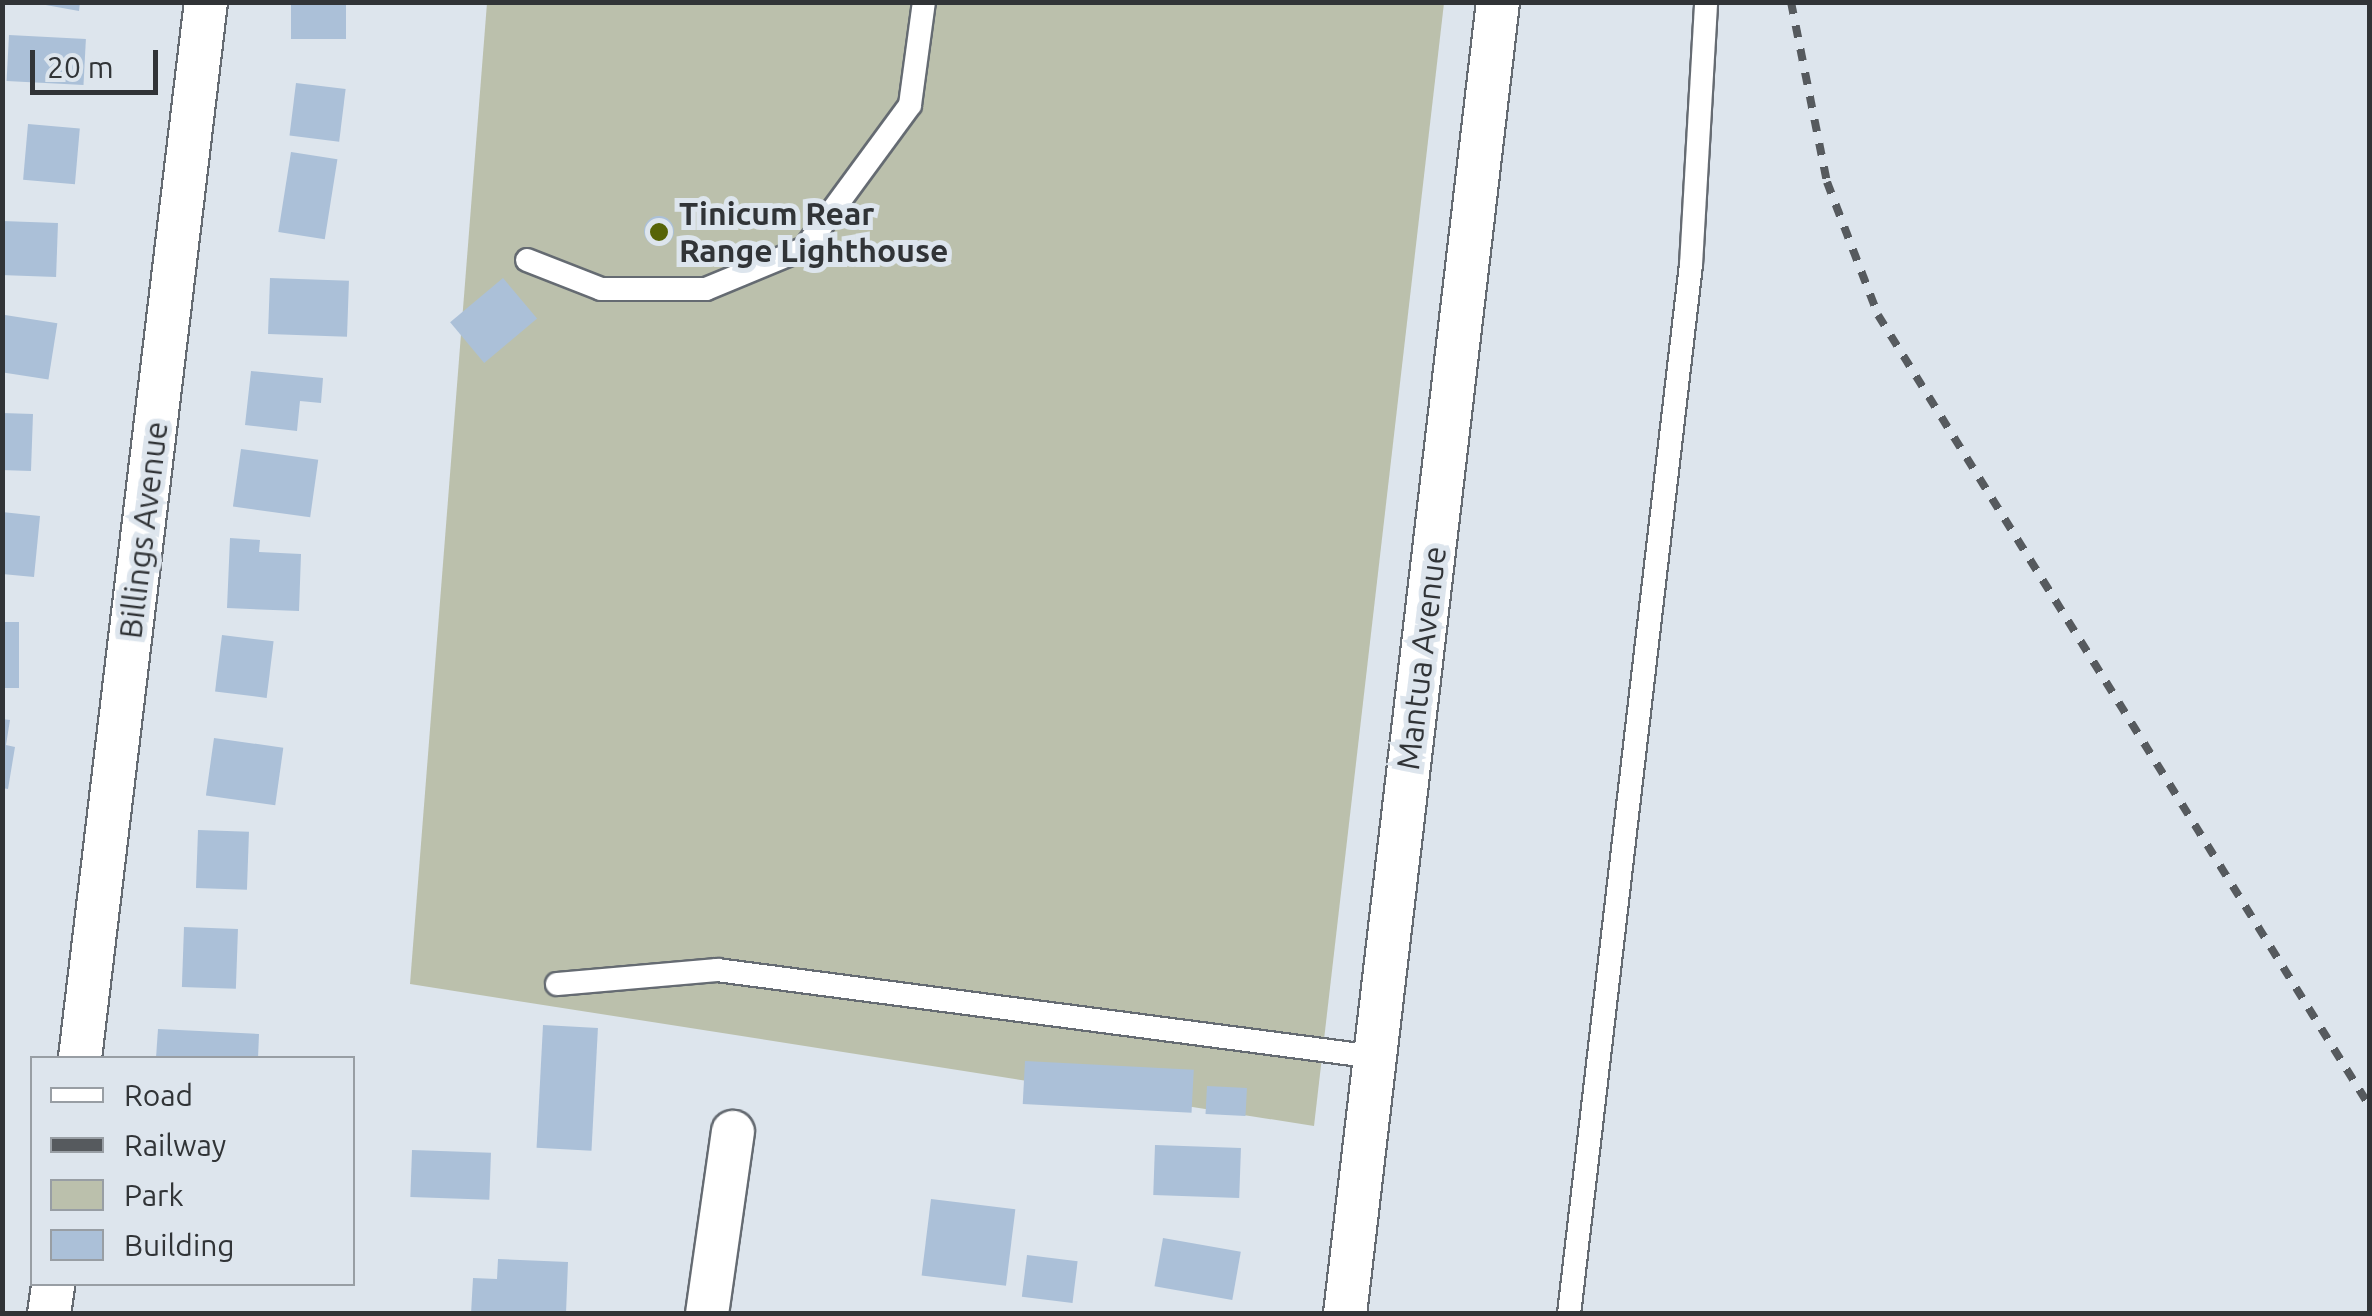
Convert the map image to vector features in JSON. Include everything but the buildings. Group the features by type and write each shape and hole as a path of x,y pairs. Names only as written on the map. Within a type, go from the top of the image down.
{"street":[{"name":"Billings Avenue","path":"80,1056 206,2"},
{"name":"Mantua Avenue","path":"1346,1314 1498,2"},
{"path":"707,1314 732,1132"},
{"path":"50,1314 53,1286"}],"lane":[{"path":"527,260 601,288 706,288 805,248 910,105 924,2"},
{"path":"1569,1314 1691,264 1706,2"},
{"path":"556,984 717,970 1375,1057"}],"green space":[{"path":"487,3 1444,3 1314,1126 410,984"}],"railway":[{"path":"1791,2 1827,182 1878,315 2370,1107"}],"place":[{"name":"Tinicum Rear Range Lighthouse","path":"659,232"}]}
